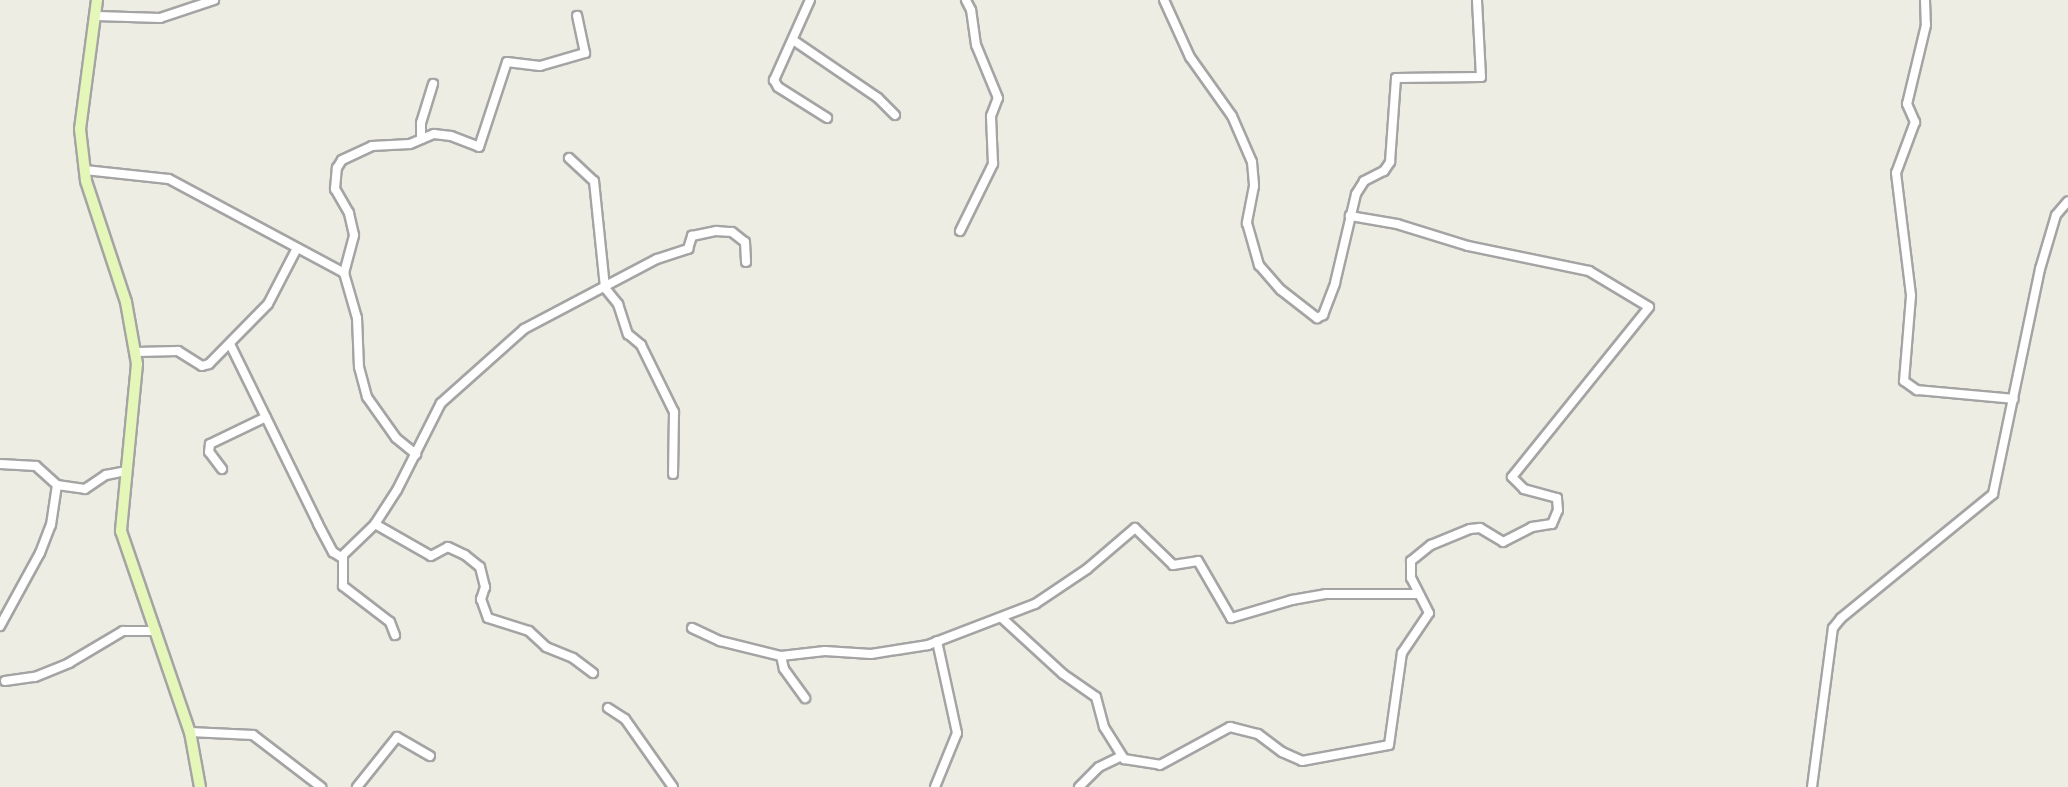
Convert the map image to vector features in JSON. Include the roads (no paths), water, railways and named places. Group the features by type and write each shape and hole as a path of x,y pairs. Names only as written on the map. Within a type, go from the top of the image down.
{"street":[{"path":"97,0 97,16 80,129 85,170 126,302 137,352 122,537 190,732 200,787"},
{"path":"97,16 160,18 213,0"},
{"path":"810,0 776,74 776,85 827,118"},
{"path":"960,231 993,164 991,116 998,98 975,45 971,10 966,0"},
{"path":"1164,0 1190,57 1232,116 1252,162 1254,186 1247,222 1259,265 1313,317 1320,317 1325,311 1350,216 1361,184 1384,171 1390,162 1396,78 1482,77 1477,0"},
{"path":"1925,0 1926,25 1907,104 1915,122 1896,173 1911,296 1904,381 1917,390 2014,399"},
{"path":"416,454 396,438 366,397 359,367 357,318 344,273 354,235 349,213 335,189 339,165 372,146 410,144 421,139 447,135 472,146 481,146 507,62 540,66 585,52 577,16"},
{"path":"793,40 878,98 895,115"},
{"path":"421,139 421,123 433,84"},
{"path":"569,158 594,181 605,288 618,304 628,334 641,345 674,412 673,474"},
{"path":"85,170 169,179 344,273"},
{"path":"1812,787 1833,628 1841,618 1993,495 2040,269 2056,215 2068,201"},
{"path":"1079,787 1099,767 1122,756 1160,765 1230,727 1258,734 1282,752 1302,761 1362,748 1385,749 1391,742 1402,653 1429,613 1417,594 1411,561 1431,545 1476,528 1503,542 1532,527 1552,524 1558,510 1557,498 1524,489 1512,477 1649,307 1589,271 1468,246 1397,224 1350,216"},
{"path":"395,635 390,622 343,586 343,556 375,524 416,454 433,414 452,392 524,329 657,259 688,249 692,236 716,231 732,232 742,240 746,262"},
{"path":"137,352 178,351 204,366 230,344 268,304 297,248"},
{"path":"230,344 333,552 343,556"},
{"path":"222,469 209,452 210,444 266,417"},
{"path":"0,464 41,468 57,485 88,489 106,475 126,471"},
{"path":"0,626 40,553 51,525 57,485"},
{"path":"375,524 431,556 448,547 465,555 480,567 485,587 481,599 488,618 529,632 546,647 573,658 593,673"},
{"path":"692,628 720,641 781,656 825,651 871,654 937,641 955,632 1003,619 1056,591 1135,528 1173,565 1198,561 1231,618 1292,600 1326,594 1417,594"},
{"path":"1003,619 1063,674 1096,697 1104,727 1122,756"},
{"path":"5,681 22,680 69,663 123,631 156,631"},
{"path":"935,787 957,733 937,641"},
{"path":"781,656 784,669 805,698"},
{"path":"608,708 625,719 673,787"},
{"path":"190,732 253,735 321,787"},
{"path":"357,787 397,737 430,756"}]}
